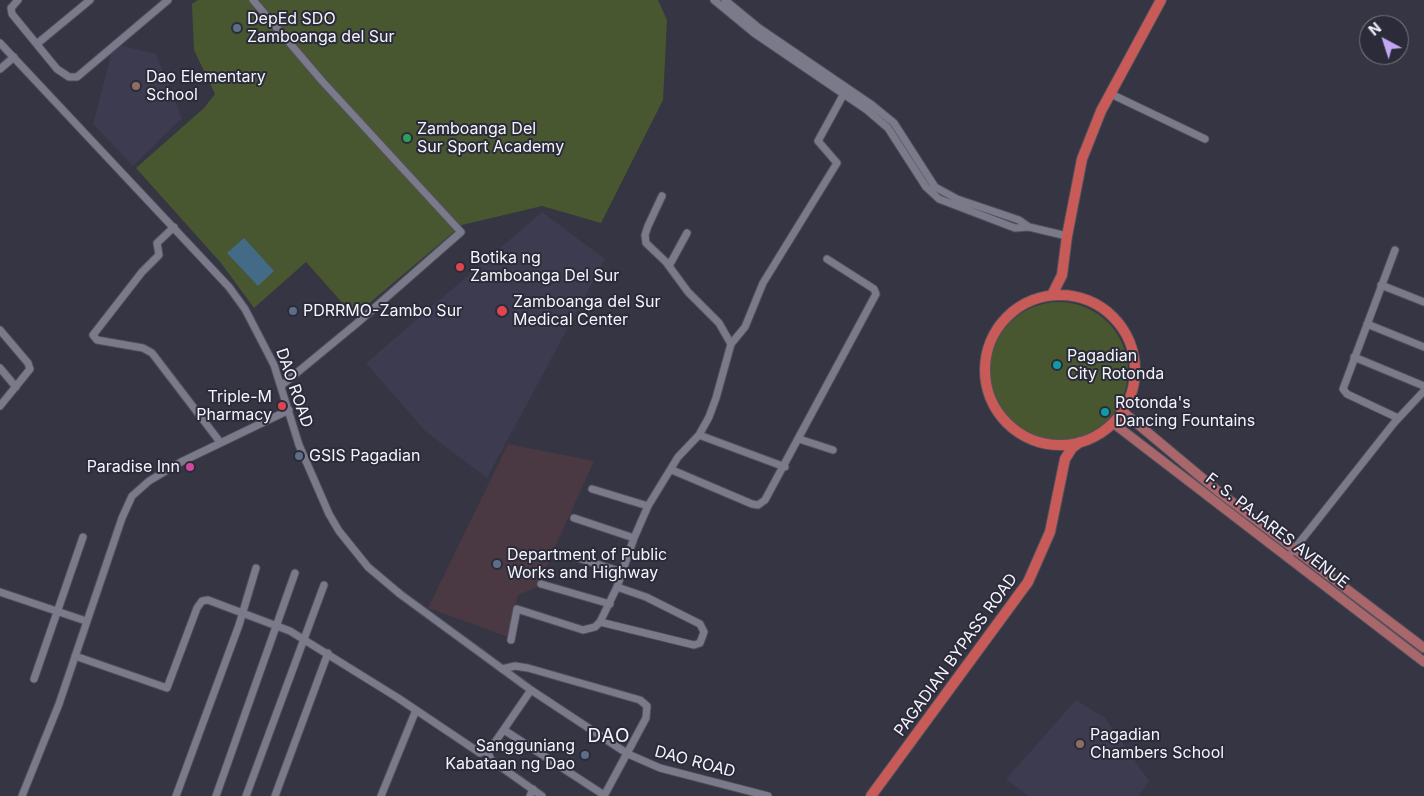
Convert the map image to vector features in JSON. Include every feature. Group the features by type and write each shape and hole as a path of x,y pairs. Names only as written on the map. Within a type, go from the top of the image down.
{"highway":[{"path":"1052,295 1062,275 1067,236 1082,159 1111,94 1160,0"},
{"path":"1062,275 1066,289 1073,296"},
{"path":"1052,295 1073,296 1099,305 1110,313 1123,328 1132,346 1135,366 1133,386 1122,411 1113,422 1098,434 1081,442 1051,444 1032,440 1007,423 991,399 985,370 991,341 1008,316 1033,300 1052,295"},
{"name":"PAGADIAN BYPASS ROAD","path":"871,796 1028,582 1050,532 1060,495 1068,453 1081,442"},
{"path":"1051,444 1060,453 1064,466"}],"main road":[{"name":"F. S. PAJARES AVENUE","path":"1122,411 1219,492 1424,648"},
{"name":"F. S. PAJARES AVENUE","path":"1113,422 1424,662"},
{"path":"1340,598 1346,589"}],"street":[{"path":"18,0 13,4 10,12 38,43 57,69 70,77 77,77 168,0"},
{"path":"38,43 90,0"},
{"path":"253,0 322,81 461,232 356,324 282,385"},
{"path":"714,0 754,33 845,91"},
{"path":"725,0 759,28 845,91 888,128 926,187 938,199 1015,228 1029,227 1067,236"},
{"name":"DAO ROAD","path":"0,43 230,287 245,309 265,346 282,385 299,445 318,491 339,531 375,573 400,594 532,690 628,754 660,768 768,796"},
{"path":"0,69 14,57"},
{"path":"510,640 517,609 583,630 595,627 600,622 610,604 648,506 672,470 680,454 698,435 716,398 730,344 744,327 763,283 837,163 818,141 845,91"},
{"path":"1111,94 1205,139"},
{"path":"662,196 648,226 646,243 669,266 688,292 719,323 730,344"},
{"path":"174,227 157,243 159,255 142,272 93,335 98,340 143,348 152,353 220,442"},
{"path":"669,266 687,233"},
{"path":"1395,250 1354,357 1344,386 1344,392 1398,418"},
{"path":"672,470 758,505 765,500 785,467 821,393 876,294 874,289 827,259"},
{"path":"1381,285 1424,302"},
{"path":"1367,324 1424,347"},
{"path":"0,330 30,366 28,373 0,406"},
{"path":"1354,357 1424,386"},
{"path":"0,368 16,388"},
{"path":"1287,558 1398,418 1424,391"},
{"path":"22,796 59,704 126,504 149,481 220,442 289,410"},
{"path":"698,435 785,467"},
{"path":"799,439 833,450"},
{"path":"592,489 648,506"},
{"path":"574,518 634,538"},
{"path":"34,679 83,538"},
{"path":"575,557 622,572"},
{"path":"176,796 243,612 256,568"},
{"path":"216,796 295,573"},
{"path":"541,584 610,604"},
{"path":"246,796 324,585"},
{"path":"600,622 694,646 700,643 704,632 700,624 646,597 617,587"},
{"path":"0,592 86,621"},
{"path":"75,656 167,688 197,608 202,601 208,600 278,625 304,639 416,710 477,752 488,750 532,690"},
{"path":"275,796 328,654"},
{"path":"502,668 515,666 528,668 644,703 647,706 646,718 604,796 504,730"},
{"path":"382,796 416,710"},
{"path":"488,750 490,760 531,792 542,796"}],"shaded area":[{"name":"Dao Elementary School","path":"114,44 156,54 182,118 133,166 93,124"},
{"name":"Zamboanga del Sur Medical Center","path":"542,212 605,259 487,478 425,431 366,363"},
{"path":"244,238 274,271 258,286 227,253"},
{"path":"508,444 594,461 537,587 518,595 508,637 428,608"},
{"name":"Pagadian Chambers School","path":"1076,700 1105,718 1149,781 1139,796 1028,796 1006,779"}],"green space":[{"name":"Zamboanga Del Sur Sport Academy","path":"198,0 658,0 667,20 663,100 601,223 542,206 462,225 354,316 306,262 254,308 221,263 136,168 204,108 215,94 194,50 192,4"},
{"path":"1059,302 1073,303 1085,307 1097,313 1108,322 1117,333 1123,345 1127,357 1127,385 1123,397 1117,409 1108,420 1097,429 1085,435 1073,439 1059,440 1045,439 1033,435 1021,429 1010,420 1001,409 995,397 991,385 990,371 991,357 995,345 1001,333 1010,322 1021,313 1033,307 1045,303"}],"place":[{"name":"DepEd SDO Zamboanga del Sur","path":"237,28"},
{"name":"Dao Elementary School","path":"136,86"},
{"name":"Zamboanga Del Sur Sport Academy","path":"407,138"},
{"name":"Botika ng Zamboanga Del Sur","path":"460,267"},
{"name":"PDRRMO-Zambo Sur","path":"293,311"},
{"name":"Zamboanga del Sur Medical Center","path":"502,311"},
{"name":"Pagadian City Rotonda","path":"1057,365"},
{"name":"Triple-M Pharmacy","path":"282,406"},
{"name":"Rotonda's Dancing Fountains","path":"1105,412"},
{"name":"GSIS Pagadian","path":"299,456"},
{"name":"Paradise Inn","path":"190,467"},
{"name":"Department of Public Works and Highway","path":"497,564"},
{"name":"Pagadian Chambers School","path":"1080,744"},
{"name":"Sangguniang Kabataan ng Dao","path":"585,755"}],"district":[{"name":"DAO","path":"609,736"}]}
